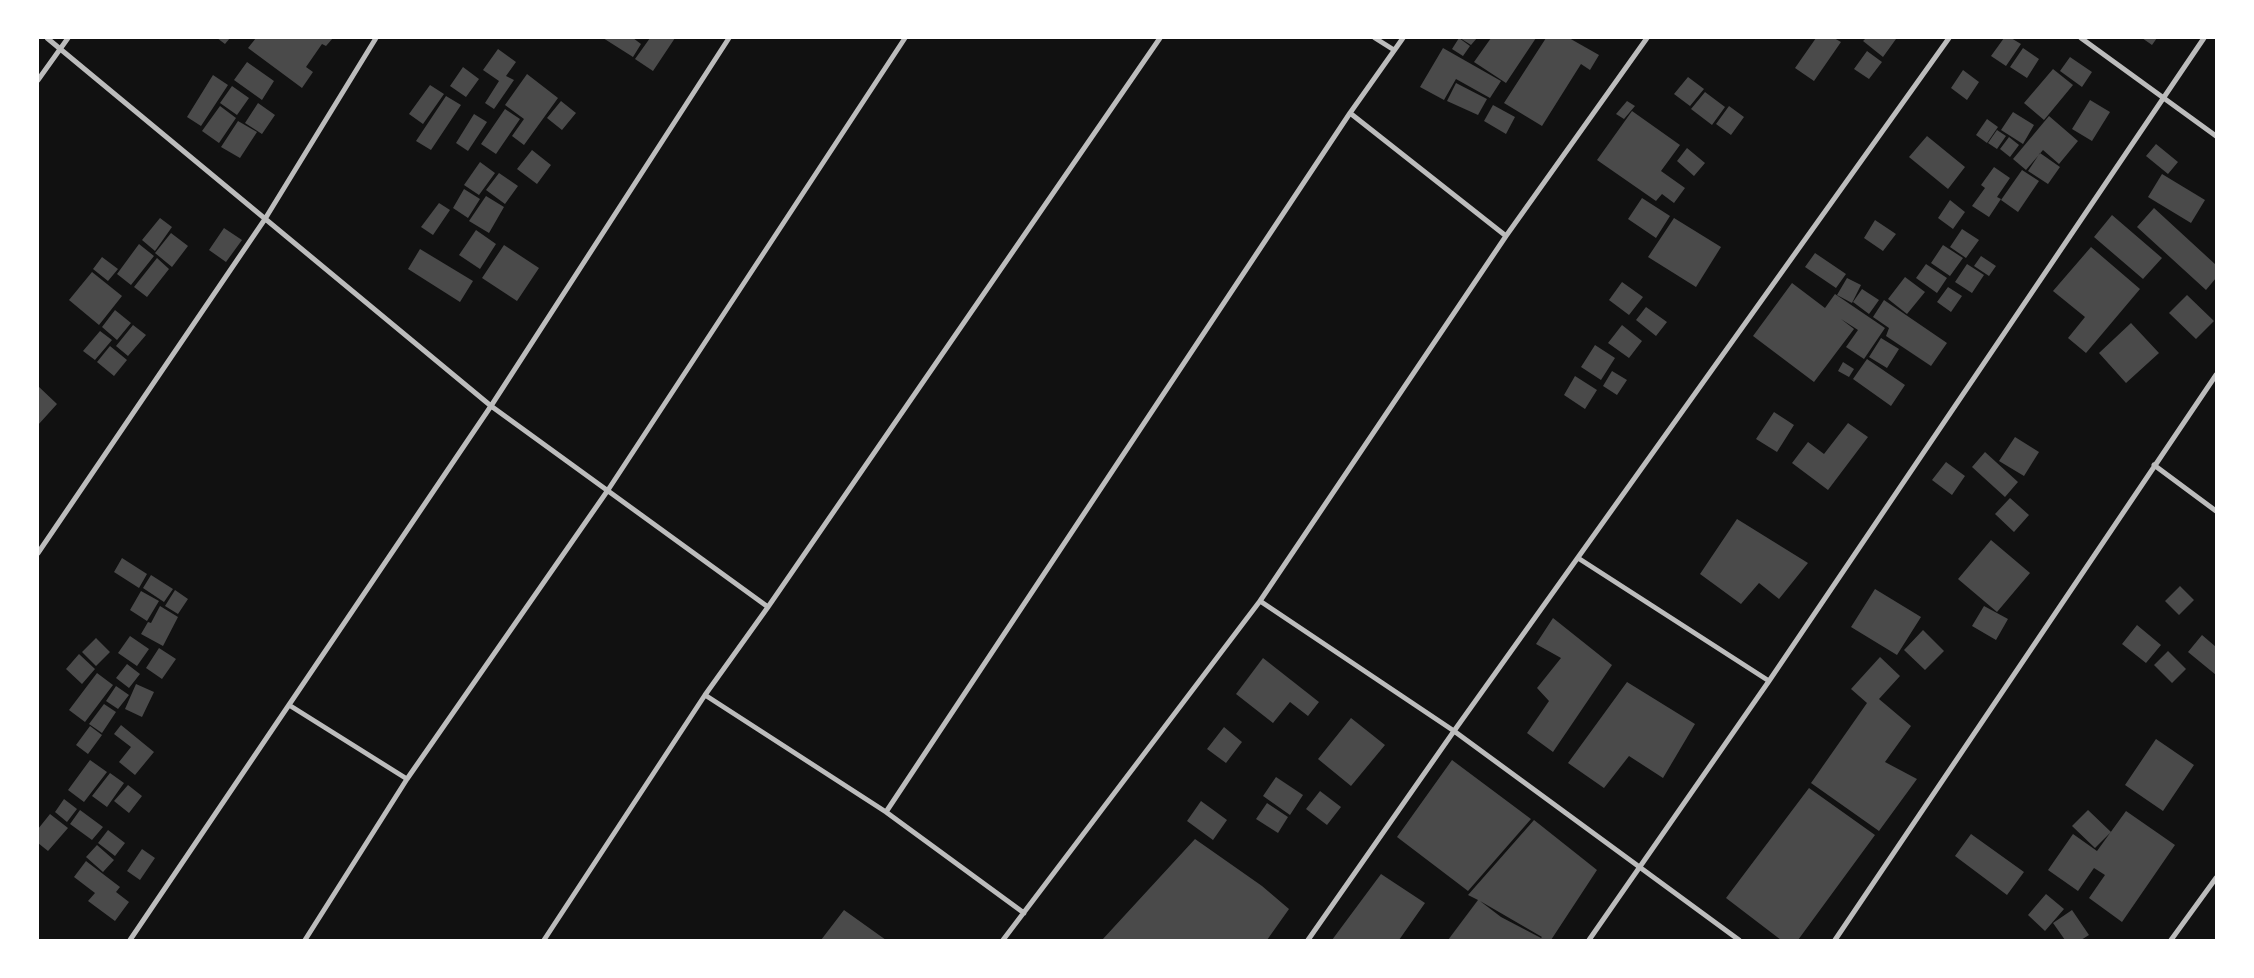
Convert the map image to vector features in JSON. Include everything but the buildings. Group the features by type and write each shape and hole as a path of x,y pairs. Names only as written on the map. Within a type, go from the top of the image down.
{"street":[{"path":"47,38 492,406 768,607"},
{"path":"38,80 68,38"},
{"path":"38,553 265,219 376,38"},
{"path":"130,940 492,406 729,38"},
{"path":"305,940 407,779 608,490 904,38"},
{"path":"544,940 705,695 768,607 1160,38"},
{"path":"1375,38 1394,50"},
{"path":"886,812 1350,113 1402,38"},
{"path":"1003,940 1260,601 1506,236 1647,38"},
{"path":"1308,940 1454,731 1949,38"},
{"path":"2081,38 2216,136"},
{"path":"1589,940 1769,681 2204,38"},
{"path":"1350,113 1506,236"},
{"path":"1835,940 2216,375"},
{"path":"2154,465 2216,511"},
{"path":"1578,558 1769,681"},
{"path":"1260,601 1454,731 1739,940"},
{"path":"705,695 886,812 1024,913"},
{"path":"289,705 407,779"},
{"path":"2171,940 2216,878"}]}
